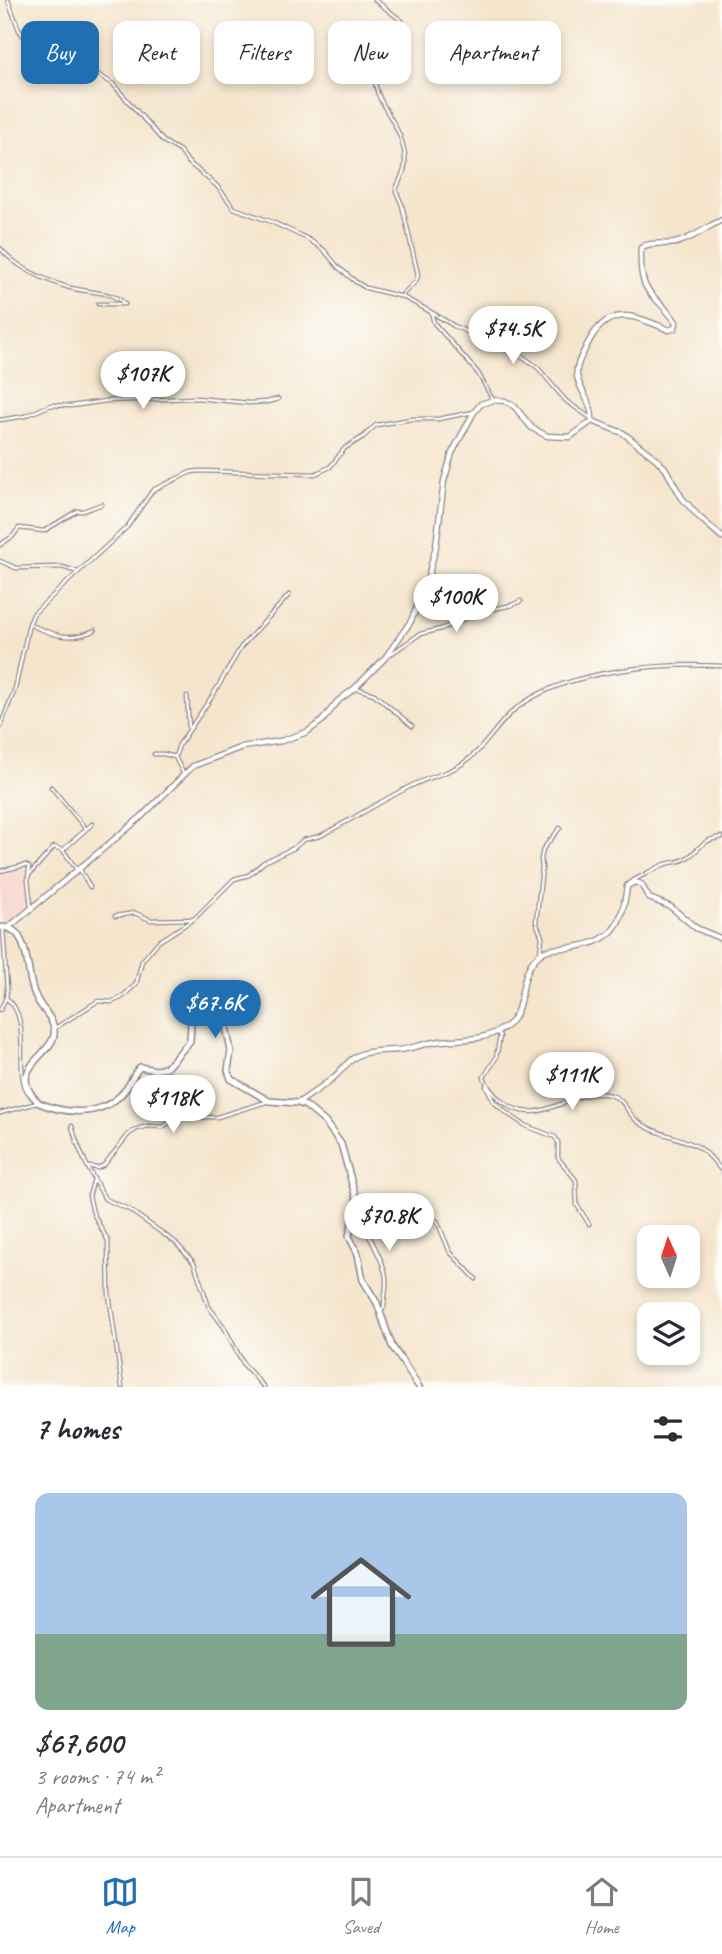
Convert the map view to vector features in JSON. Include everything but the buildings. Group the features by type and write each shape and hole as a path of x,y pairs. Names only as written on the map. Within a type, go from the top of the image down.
{"main road":[{"path":"4,927 21,939 34,995 54,1022 53,1040 36,1058 27,1075 27,1083 39,1103 76,1111 104,1108 115,1102 127,1088 139,1067 156,1070 167,1067 190,1041 191,1021 195,1016 202,1015 219,1019 226,1027 231,1051 228,1070 231,1079 270,1101 298,1103 312,1110 325,1122 341,1144 357,1202 349,1236 358,1254 363,1280 380,1311 392,1346 419,1387"}],"street":[{"path":"8,0 19,30 25,38 52,54 85,66 113,84 163,141 180,151 188,162 227,196 234,208 308,239 366,288 403,298 475,337 525,358 538,368 565,401 592,420 623,433 655,458 670,475 682,498 722,537"},
{"path":"375,0 402,21 390,57 375,70 374,79 382,106 401,137 405,155 405,166 396,191 402,205 418,275 416,281 405,289 403,298"},
{"path":"592,420 589,400 577,377 577,370 595,330 601,324 625,315 632,315 669,330 675,328 676,322 645,288 640,265 640,248 692,238 722,219"},
{"path":"0,248 13,263 43,278 68,287 113,296 125,304 98,304"},
{"path":"431,312 434,323 478,373 493,400"},
{"path":"0,421 35,413 51,405 196,398 249,403 278,398"},
{"path":"0,1010 6,998 4,927 31,909 140,818 193,766 210,757 242,747 281,741 307,732 385,658 411,621 426,585 436,546 444,481 474,412 481,404 493,400 505,401 514,406 532,428 547,436 570,437 592,420"},
{"path":"0,727 15,689 29,624 34,613 127,527 153,490 191,472 315,474 330,467 345,448 376,425 411,419 438,419 474,412"},
{"path":"0,545 19,528 44,531 77,511 102,503"},
{"path":"0,561 16,568 62,567 78,572"},
{"path":"175,757 189,729 241,647 289,595"},
{"path":"385,658 420,634 441,629 480,612 522,601"},
{"path":"29,624 65,638 82,636 95,629"},
{"path":"55,1028 98,1001 111,1002 121,998 136,984 142,961 158,942 209,907 234,879 249,875 264,862 294,848 303,840 320,836 416,784 460,765 479,750 523,703 554,688 604,673 648,667 722,666"},
{"path":"355,688 374,694 412,726"},
{"path":"187,696 189,729"},
{"path":"154,754 175,757 184,775"},
{"path":"51,788 86,829"},
{"path":"63,850 92,824"},
{"path":"298,1103 332,1079 357,1055 369,1051 398,1050 431,1042 477,1040 497,1032 516,1017 520,1009 522,984 540,954 542,937 536,922 543,849 559,828"},
{"path":"540,954 547,950 590,944 616,928 621,921 627,886 634,878 645,876 664,864 682,861 702,842 722,837"},
{"path":"28,876 54,847 63,850 90,887"},
{"path":"0,871 26,865 29,867 31,909"},
{"path":"627,886 635,882 641,884 649,898 671,907 696,928 722,939"},
{"path":"115,916 135,913 151,920 194,919"},
{"path":"6,998 16,1010 22,1034 22,1076 28,1095 33,1097"},
{"path":"497,1032 500,1035 498,1052 486,1071 489,1096 526,1126 555,1137 558,1142 558,1158 576,1180 577,1205 589,1224"},
{"path":"486,1083 493,1094 519,1112 543,1111 578,1096 599,1093 619,1098 636,1119 701,1149 722,1171"},
{"path":"90,1167 98,1168 104,1165 136,1129 148,1126 163,1128 176,1118 217,1117 270,1101"},
{"path":"0,1113 39,1103"},
{"path":"72,1126 82,1159 90,1167 105,1199 128,1209 175,1242 194,1263 209,1307 224,1327 244,1365 264,1387"},
{"path":"94,1179 89,1196 93,1213 108,1241 109,1294 122,1387"},
{"path":"357,1202 362,1222 371,1223 397,1201 407,1202 416,1212 437,1221 450,1252 477,1279"},
{"path":"360,1216 360,1221 375,1244 386,1275 384,1307 380,1311"}],"shaded area":[{"path":"26,867 30,905 13,919 0,922 0,872"}]}
